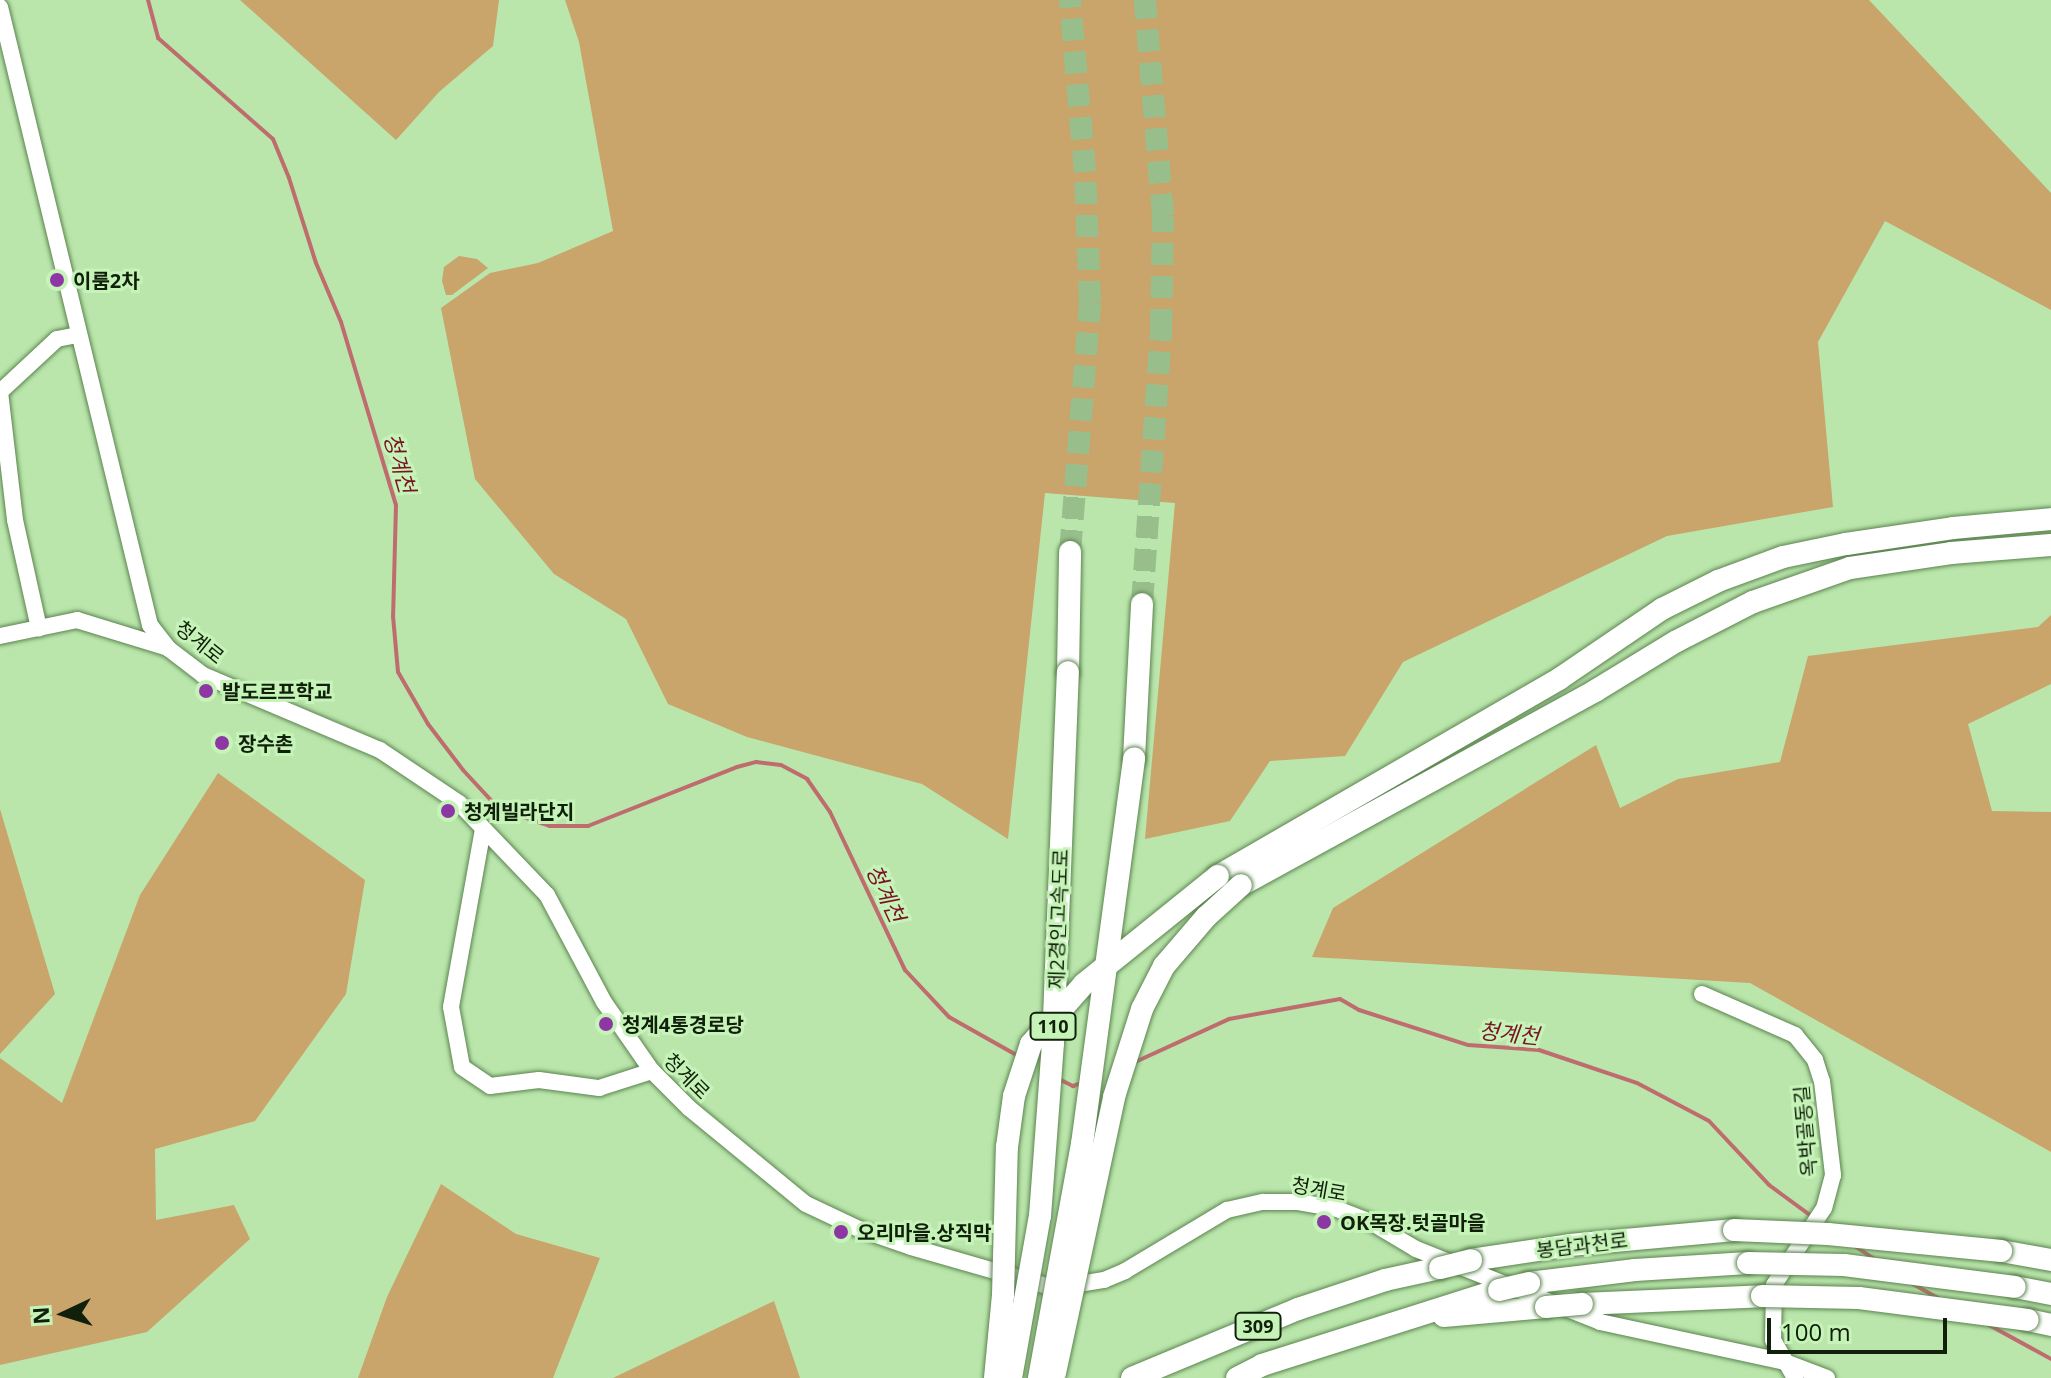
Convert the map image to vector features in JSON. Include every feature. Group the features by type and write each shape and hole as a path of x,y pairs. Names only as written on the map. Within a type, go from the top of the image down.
{"highway":[{"path":"995,1378 1003,1295 1007,1147 1014,1096 1031,1044 1084,984 1218,876 1559,679 1662,609 1718,581 1783,557 1846,544 1953,528 2051,519"},
{"path":"1054,1378 1114,1097 1142,1009 1164,966 1206,917 1241,885 1595,691 1677,641 1753,602 1850,568 1951,553 2051,545"},
{"name":"제2경인고속도로","path":"1011,1378 1040,1216 1053,1043 1070,552"},
{"name":"110","path":"1039,1378 1082,1144 1134,758 1142,604"},
{"name":"봉담과천로","path":"1132,1378 1298,1309 1385,1280 1471,1260 1570,1245 1734,1230 1842,1235 2001,1251 2051,1260"},
{"name":"봉담과천로","path":"1237,1378 1262,1365 1499,1290 1529,1283 1635,1270 1748,1263 1844,1265 2051,1294"},
{"name":"봉담과천로","path":"1399,1320 1768,1291 1872,1299 2051,1325"}],"street":[{"name":"청계로","path":"0,7 6,57 150,625 169,649 203,675 380,750 459,803 547,895 604,1002 652,1071 689,1108 806,1204 859,1229 911,1247 1054,1288 1104,1280 1125,1271 1227,1210 1263,1202 1298,1202 1337,1209 1369,1221 1416,1249 1600,1322 1827,1378"},
{"path":"39,628 15,520 0,392 57,339 78,335"},
{"path":"0,636 77,620 169,649"},
{"path":"483,829 451,1007 462,1067 490,1086 539,1080 599,1088 652,1071"},
{"name":"옥박골동길","path":"1702,994 1795,1035 1815,1060 1822,1081 1833,1175 1824,1208 1768,1291"},
{"path":"1768,1291 1773,1340 1787,1370 1795,1378"}],"shaded area":[{"path":"240,0 499,0 493,46 439,92 396,140"},
{"path":"565,0 1869,0 2051,193 2051,310 1885,221 1818,342 1833,507 1667,536 1403,662 1345,756 1270,761 1230,821 1145,839 1175,503 1045,493 1008,839 922,784 747,737 668,704 626,619 554,574 475,479 441,308 490,273 538,263 613,231 579,42"},
{"path":"459,256 477,259 488,268 452,295 446,295 442,281 444,267"},
{"path":"2051,615 2051,684 1968,724 1992,811 2051,812 2051,1152 1750,983 1312,957 1333,908 1596,745 1620,808 1678,779 1780,762 1808,656 2038,627"},
{"path":"218,773 365,880 346,994 255,1121 155,1149 156,1220 234,1205 250,1239 147,1332 0,1365 0,1058 62,1103 140,895"},
{"path":"0,809 55,994 0,1054"},
{"path":"441,1184 516,1234 600,1258 553,1378 358,1378 387,1297"},
{"path":"774,1301 800,1378 613,1378 671,1350"}],"waterway":[{"name":"청계천","path":"148,0 158,38 273,139 289,178 316,263 341,322 396,505 393,616 398,672 428,724 463,770 499,809 550,826 588,826 737,767 756,762 781,765 807,779 830,812 905,970 949,1017 1020,1057"},
{"name":"청계천","path":"1133,1063 1229,1019 1340,999 1359,1010 1468,1045 1539,1050 1637,1083 1709,1121 1769,1185 1814,1218"},
{"name":"청계천","path":"1059,1079 1073,1086 1084,1082"},
{"name":"청계천","path":"1855,1246 1877,1261"},
{"name":"청계천","path":"1911,1283 1942,1300"},
{"name":"청계천","path":"1989,1325 2051,1359"}],"tunnel":[{"path":"1070,0 1085,172 1090,303 1070,552"},
{"path":"1142,604 1161,331 1163,216 1145,0"}],"place":[{"name":"이룸2차","path":"57,280"},
{"name":"발도르프학교","path":"206,691"},
{"name":"장수촌","path":"222,743"},
{"name":"청계빌라단지","path":"448,811"},
{"name":"청계4통경로당","path":"606,1024"},
{"name":"OK목장.텃골마을","path":"1324,1222"},
{"name":"오리마을.상직막","path":"841,1232"}]}
